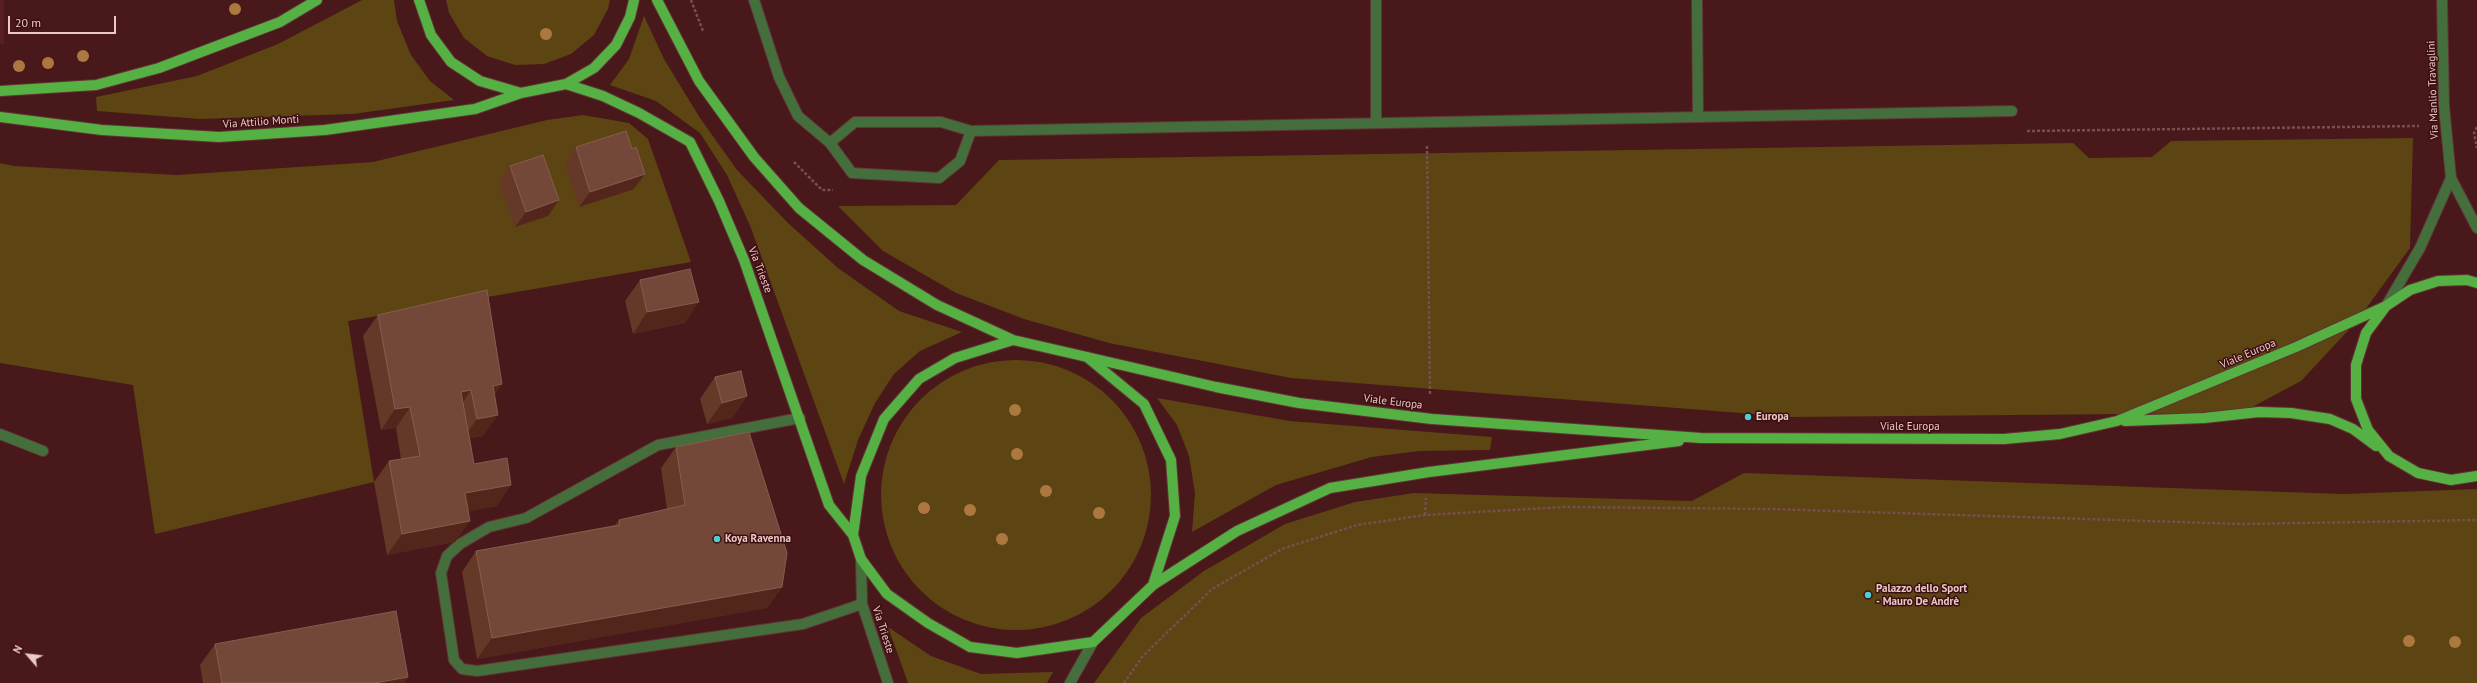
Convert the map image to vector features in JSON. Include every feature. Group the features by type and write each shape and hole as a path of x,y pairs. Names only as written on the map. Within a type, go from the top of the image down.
{"main road":[{"path":"0,91 96,85 159,68 280,22 317,0"},
{"path":"419,0 431,35 452,62 480,81 521,93"},
{"path":"566,84 594,68 616,45 630,17 634,0"},
{"path":"657,0 699,80 754,157 799,208 863,260 937,305 1013,340"},
{"name":"Via Attilio Monti","path":"0,116 102,130 219,137 325,130 475,109 521,93 566,84"},
{"name":"Via Trieste","path":"566,84 603,96 639,112 690,142 719,201 744,260 829,505 853,535"},
{"path":"2477,282 2467,280 2438,280 2410,290 2386,306 2366,333 2356,365 2356,399 2368,430 2389,456 2418,473 2451,480 2477,476"},
{"name":"Viale Europa","path":"1013,340 1216,387 1299,403 1432,419 1701,438 2004,439 2060,434 2117,421 2296,347 2386,306"},
{"path":"1013,340 955,358 919,379 884,419 861,476 853,535 861,559 887,594 928,623 970,647 1017,653 1093,642"},
{"path":"1087,357 1144,404 1171,460 1175,516 1153,585"},
{"name":"Viale Europa","path":"2117,421 2204,418 2259,412 2290,413 2330,420 2353,429 2389,456"},
{"name":"Viale Europa","path":"1093,642 1153,585 1237,530 1330,488 1429,472 1701,438"}],"street":[{"path":"754,0 779,77 798,116 830,143 852,173 939,178 960,161 971,131"},
{"path":"1376,0 1376,124"},
{"path":"1697,0 1698,117"},
{"name":"Via Manlio Travaglini","path":"2442,0 2444,106 2451,178 2477,228"},
{"path":"830,143 855,122 941,122 971,131 2012,111"},
{"name":"Via Manlio Travaglini","path":"2386,306 2420,248 2451,178"},
{"path":"800,418 658,445 526,518 489,527 460,544 447,556 441,573 454,660 462,669 477,671 803,624 862,604"},
{"path":"0,434 43,451"},
{"name":"Via Trieste","path":"861,559 862,604 888,683"},
{"path":"1070,683 1093,642"}],"path":[{"path":"1427,122 1432,419"},
{"path":"2477,127 2474,133 2477,148"},
{"path":"1425,515 1429,472"},
{"path":"1124,683 1142,657 1212,589 1282,549 1357,525 1425,515 1564,507 1771,509 2242,524 2477,520"}],"shaded area":[{"path":"0,0 4,0 4,44 0,44"},
{"path":"362,0 394,0 397,21 411,55 430,81 454,100 353,114 200,119 97,111 96,97 197,76 278,44"},
{"path":"446,0 610,0 608,9 594,35 571,54 544,64 515,65 487,56 464,38 449,13"},
{"path":"644,16 664,59 700,118 737,170 788,223 838,268 899,311 962,332 920,351 894,374 875,403 858,440 844,484 751,228 727,175 700,133 656,101 610,85 629,59"},
{"path":"583,115 629,123 648,139 691,262 348,321 374,482 155,534 133,385 0,363 0,163 14,166 177,175 373,162 547,120"},
{"path":"2413,138 2410,248 2357,321 2301,381 2241,413 1792,417 1291,378 1109,343 1024,319 956,293 883,251 838,206 956,205 999,160 2073,143 2089,158 2152,157 2171,141"},
{"path":"1003,360 1029,360 1042,362 1068,370 1102,390 1112,399 1121,409 1141,443 1149,469 1151,495 1149,521 1141,547 1121,581 1112,591 1102,600 1068,620 1042,628 1029,630 1003,630 990,628 964,620 952,614 930,600 911,581 891,547 883,521 881,508 881,482 883,469 891,443 897,431 911,409 930,390 964,370 990,362"},
{"path":"1157,398 1290,421 1492,437 1490,450 1419,451 1372,457 1276,485 1192,532 1195,493 1189,456 1177,425"},
{"name":"Palazzo dello Sport - Mauro De Andrè","path":"1744,473 2343,494 2477,489 2477,683 1094,683 1141,618 1204,571 1285,524 1355,502 1414,493 1692,501"},
{"path":"888,627 931,656 981,674 1053,672 1047,683 908,683"}],"building":[{"path":"626,131 632,149 636,147 645,174 590,192 576,147"},
{"path":"543,155 559,200 526,212 510,166"},
{"path":"690,269 699,302 647,312 640,280"},
{"path":"487,290 502,384 493,386 498,415 477,419 471,390 461,392 474,464 507,458 511,485 465,493 470,521 402,534 389,461 420,456 410,407 395,409 378,315"},
{"path":"741,371 747,396 722,403 715,377"},
{"path":"749,432 787,553 782,587 492,638 476,551 620,525 619,520 685,505 676,447"},
{"path":"396,611 408,677 375,683 222,683 215,644"}],"place":[{"name":"Europa","path":"1748,417"},
{"name":"Koya Ravenna","path":"717,539"},
{"name":"Palazzo dello Sport - Mauro De Andrè","path":"1868,595"}]}
